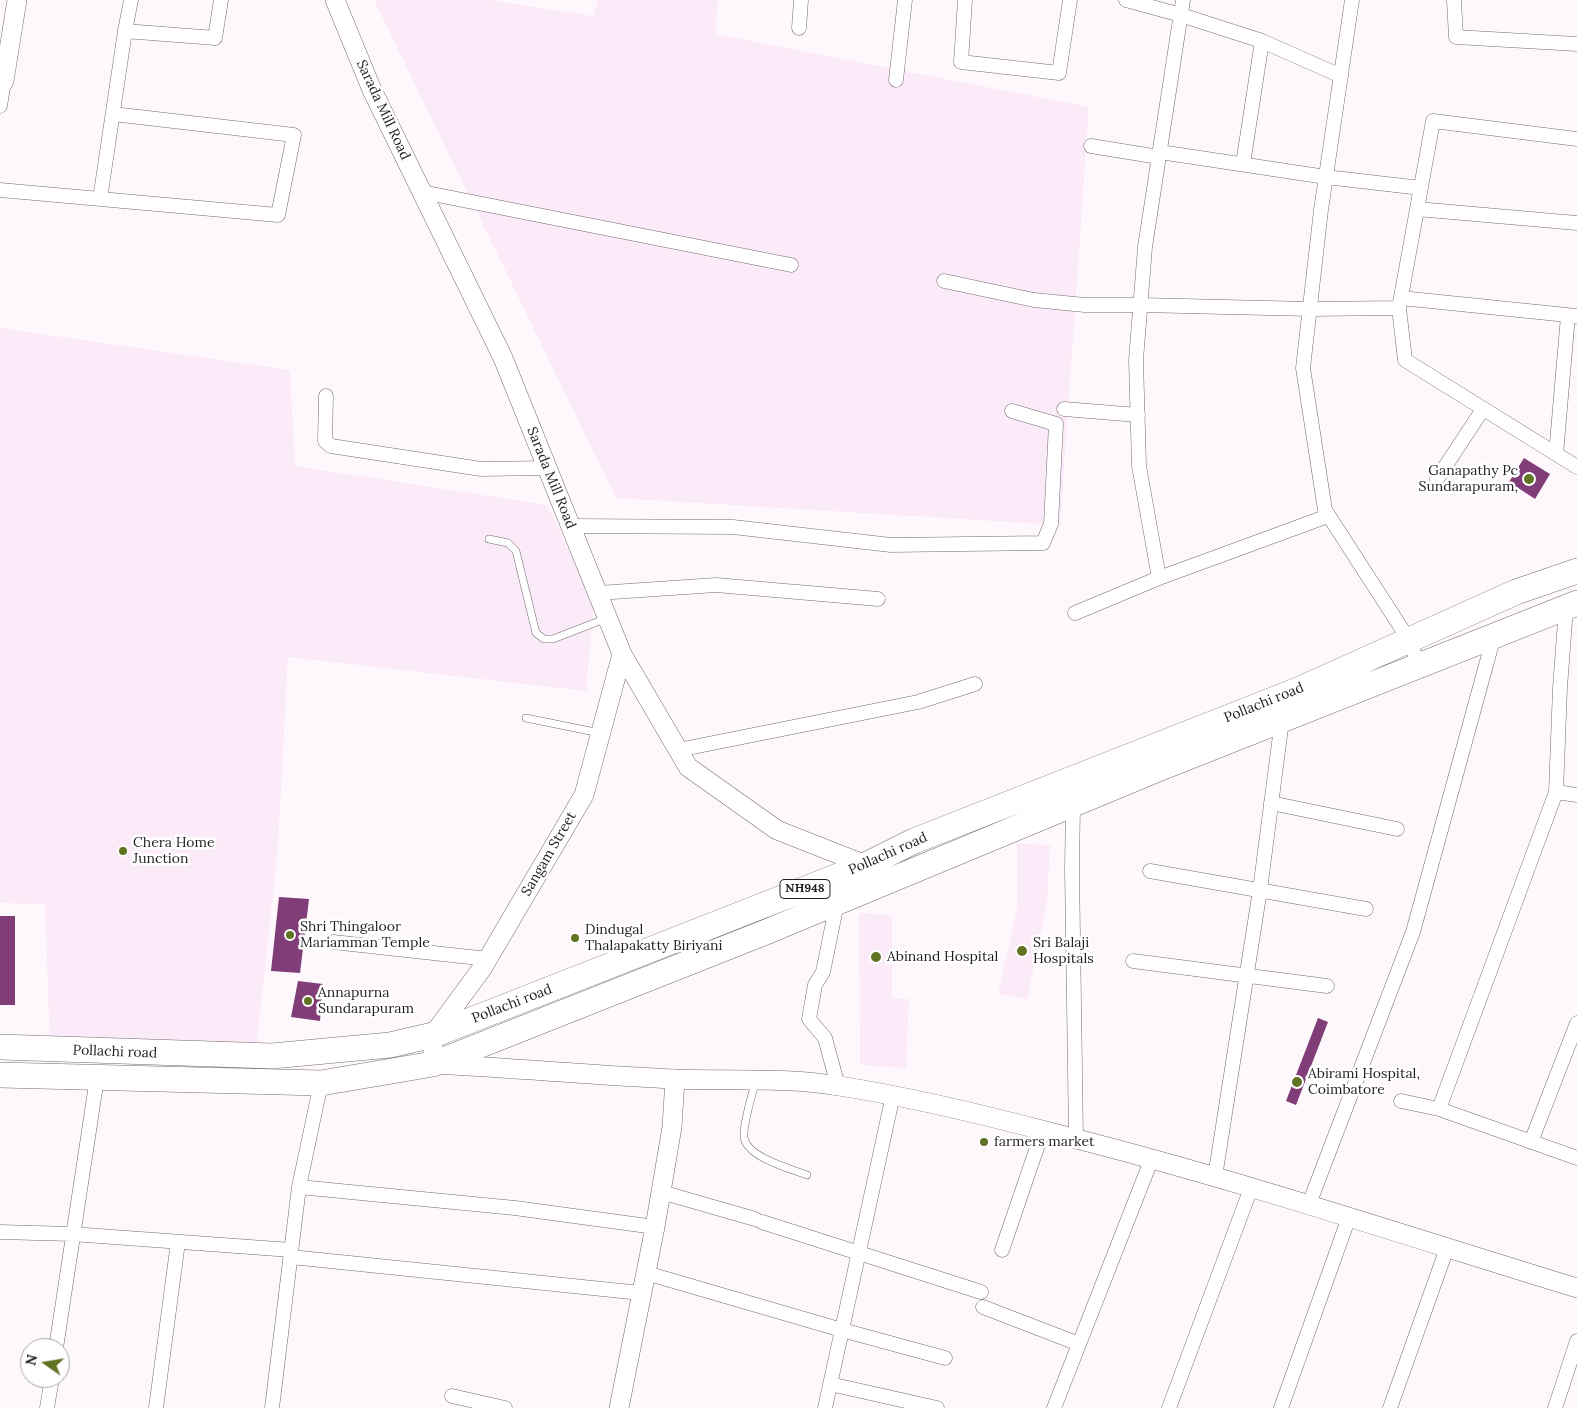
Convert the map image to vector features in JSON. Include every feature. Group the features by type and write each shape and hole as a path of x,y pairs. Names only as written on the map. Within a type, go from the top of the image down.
{"highway":[{"name":"Pollachi road","path":"0,1047 272,1056 390,1045 433,1035 869,876 914,841 1298,690 1516,592 1577,571"},
{"name":"NH948","path":"0,1075 321,1083 432,1064 837,903 869,876 1073,805 1282,720 1572,606"}],"main road":[{"path":"2,80 18,0"},
{"name":"Sarada Mill Road","path":"335,0 372,90 503,358 622,654 678,750 688,766 777,830 869,876"},
{"name":"Sangam Street","path":"433,1035 488,959 584,795 622,654"},
{"path":"433,1035 432,1064 508,1067 675,1079 756,1080 838,1086 893,1095 1152,1158 1309,1204 1577,1288"},
{"path":"619,1408 661,1192 672,1127 675,1079"}],"street":[{"path":"100,199 131,0"},
{"path":"126,31 215,38 220,0"},
{"path":"799,28 801,0"},
{"path":"896,80 905,0"},
{"path":"964,0 961,62 1059,73 1070,0"},
{"path":"1126,0 1181,15 1262,41 1341,76"},
{"path":"1159,578 1139,466 1136,360 1146,247 1183,0"},
{"path":"1352,0 1326,177 1303,368 1325,510 1409,640 1419,666"},
{"path":"1454,0 1456,37 1577,44"},
{"path":"1242,164 1262,41"},
{"path":"0,106 2,80"},
{"path":"0,190 278,214 294,135 113,114"},
{"path":"1577,140 1433,121 1400,303 1405,360 1577,467"},
{"path":"1091,146 1421,188"},
{"path":"422,192 791,265"},
{"path":"1417,208 1577,223"},
{"path":"944,281 1034,300 1085,305 1141,304 1310,309 1400,303 1573,316 1556,454"},
{"path":"326,396 325,441 331,446 481,469 547,468"},
{"path":"1064,409 1138,415"},
{"path":"1437,480 1483,409"},
{"path":"570,526 733,527 890,545 1043,543 1051,524 1056,424 1012,412"},
{"path":"1075,613 1159,578 1328,516"},
{"path":"598,593 716,585 878,599"},
{"path":"1438,1110 1556,792 1560,688 1572,606"},
{"path":"1309,1204 1413,932 1494,636"},
{"path":"678,750 918,702 975,684"},
{"path":"1215,1177 1260,890 1282,720"},
{"path":"1556,792 1577,795"},
{"path":"1271,803 1397,829"},
{"path":"1073,805 1072,869 1076,1138"},
{"path":"1150,871 1366,909"},
{"path":"837,903 823,972 815,985 809,1019 825,1038 838,1086"},
{"path":"333,942 488,959"},
{"path":"1133,961 1327,986"},
{"path":"1531,1142 1577,1023"},
{"path":"57,1338 97,1078"},
{"path":"272,1408 299,1188 321,1083"},
{"path":"825,1408 893,1095"},
{"path":"1401,1101 1438,1110 1577,1158"},
{"path":"1002,1250 1043,1130"},
{"path":"1054,1408 1152,1158"},
{"path":"299,1188 515,1208 655,1227"},
{"path":"1169,1408 1251,1188"},
{"path":"661,1192 758,1220 981,1292"},
{"path":"1281,1408 1349,1217"},
{"path":"0,1232 72,1234 178,1242 641,1293"},
{"path":"156,1408 178,1242"},
{"path":"1390,1408 1447,1248"},
{"path":"646,1273 945,1358"},
{"path":"983,1307 1079,1344"},
{"path":"1555,1408 1577,1341"},
{"path":"830,1384 936,1408"},
{"path":"47,1408 50,1388"},
{"path":"452,1396 504,1408"}],"lane":[{"path":"489,539 508,544 516,551 536,633 544,639 553,639 607,618"},
{"path":"526,718 601,734"},
{"path":"756,1080 744,1131 746,1143 753,1153 808,1175"}],"shaded area":[{"path":"374,0 489,0 593,16 598,0 718,0 715,34 1089,107 1060,525 616,498"},
{"path":"0,328 290,370 295,466 547,505 594,602 586,691 288,657 278,846 256,1051 50,1045 45,904 0,903"},
{"name":"Sri Balaji Hospitals","path":"1017,844 1050,845 1047,903 1027,999 998,994 1017,908"},
{"name":"Abinand Hospital","path":"859,913 892,915 892,998 909,999 906,1068 860,1065"}],"building":[{"path":"1524,458 1550,474 1535,499 1509,482"},
{"name":"Shri Thingaloor Mariamman Temple","path":"279,897 309,899 300,973 271,971"},
{"path":"0,916 15,916 15,1005 0,1005"},
{"name":"Annapurna Sundarapuram","path":"298,981 323,984 320,1021 291,1017"},
{"path":"1318,1018 1328,1022 1296,1105 1286,1101"}],"place":[{"name":"Ganapathy Pc Sundarapuram,","path":"1529,479"},
{"name":"Chera Home Junction","path":"123,851"},
{"name":"Shri Thingaloor Mariamman Temple","path":"290,935"},
{"name":"Dindugal Thalapakatty Biriyani","path":"575,938"},
{"name":"Sri Balaji Hospitals","path":"1022,951"},
{"name":"Abinand Hospital","path":"876,957"},
{"name":"Annapurna Sundarapuram","path":"308,1001"},
{"name":"Abirami Hospital, Coimbatore","path":"1297,1082"},
{"name":"farmers market","path":"984,1142"}]}
